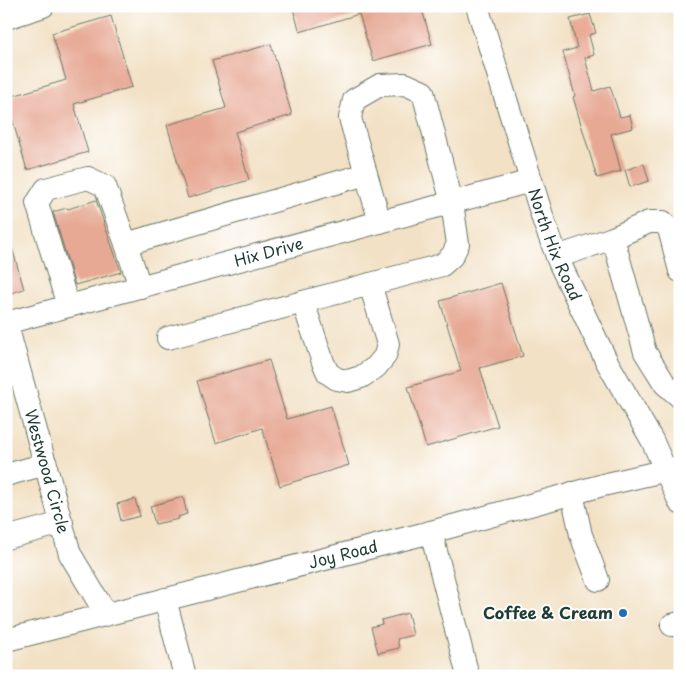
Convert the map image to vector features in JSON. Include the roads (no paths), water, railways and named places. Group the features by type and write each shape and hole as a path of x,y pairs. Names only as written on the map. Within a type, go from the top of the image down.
{"street":[{"path":"6,18 43,6"},
{"name":"North Hix Road","path":"477,6 544,222 558,257 606,360 652,440 672,468 680,503"},
{"path":"168,338 442,265 452,256 458,244 452,202 423,92 405,84 380,85 354,100 350,118 380,222"},
{"path":"126,244 366,174"},
{"path":"68,306 37,203 46,189 88,178 105,186 140,287"},
{"name":"Hix Drive","path":"6,322 531,181"},
{"path":"558,257 613,238 649,222 663,222 669,229 680,271"},
{"path":"613,238 645,352 665,384 680,396"},
{"path":"303,302 328,373 337,379 348,381 360,377 376,367 385,356 388,344 370,284"},
{"name":"Westwood Circle","path":"6,322 70,554 106,614"},
{"path":"6,475 46,464"},
{"name":"Joy Road","path":"6,640 672,468"},
{"path":"572,493 581,535 598,580"},
{"path":"6,538 62,523"},
{"path":"430,532 468,676"},
{"path":"165,599 185,676"}],"place":[{"name":"Coffee & Cream","path":"623,613"}]}
